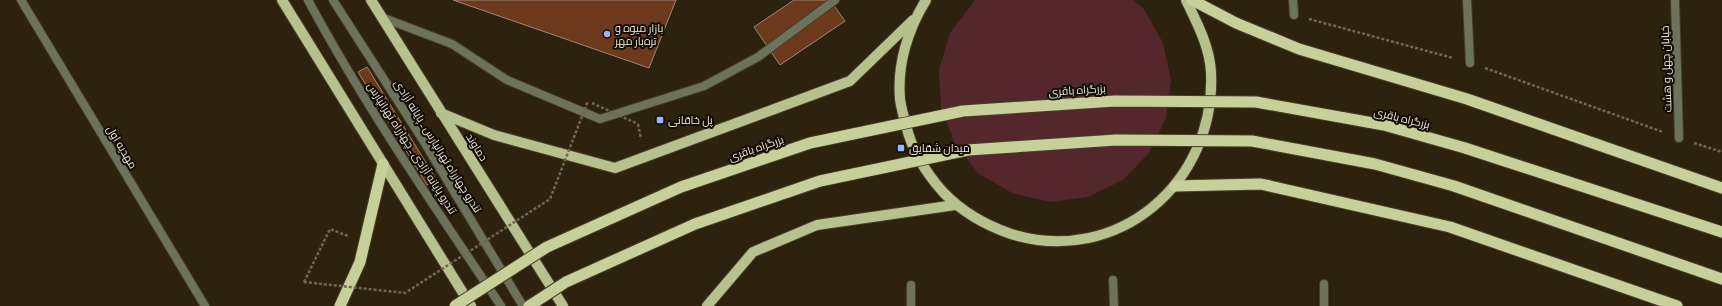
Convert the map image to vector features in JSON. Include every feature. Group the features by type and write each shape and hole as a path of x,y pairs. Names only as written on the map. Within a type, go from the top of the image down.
{"highway":[{"path":"1192,0 1236,23 1299,49 1467,99 1722,188"},
{"name":"بزرگراه باقری","path":"455,306 547,248 681,187 810,143 964,111 1115,101 1256,102 1384,125 1465,148 1722,232"},
{"path":"529,306 566,282 703,222 820,181 968,150 1116,140 1252,141 1375,164 1454,186 1722,279"},
{"path":"340,306 360,262 383,164"},
{"path":"1175,186 1260,184 1450,228 1677,306"}],"main road":[{"path":"282,0 471,306"},
{"name":"دماوند","path":"371,0 562,306"},
{"path":"441,113 494,135 615,168 850,81 914,19 926,0"},
{"path":"914,19 902,58 900,99 909,139 928,175 955,205 990,227 1028,239 1069,241 1109,232 1145,213 1175,186 1197,151 1209,112 1211,72 1202,32 1186,0"},
{"path":"707,306 753,252 817,225 955,205"}],"street":[{"name":"مهدیه اول","path":"21,0 205,306"},
{"name":"تندرو پایانه آزادی ـ چهارراه تهرانپارس","path":"308,0 327,35 391,138 501,306"},
{"name":"تندرو چهارراه تهرانپارس ـ پایانه آزادی","path":"333,0 421,137 523,306"},
{"path":"381,17 452,44 507,80 600,119 704,86 758,57 835,0"},
{"path":"1293,0 1294,15"},
{"path":"1467,0 1470,63"},
{"name":"خیابان چهل و هشت","path":"1675,0 1679,138"},
{"path":"1113,280 1114,306"},
{"path":"1324,284 1324,306"},
{"path":"911,286 911,306"}],"path":[{"path":"1294,15 1470,63 1722,152"},
{"path":"330,229 304,282 405,293 550,199 588,101"},
{"path":"592,103 638,124"}],"shaded area":[{"path":"975,0 1133,0 1144,9 1163,43 1171,80 1166,118 1149,153 1123,180 1088,197 1050,202 1012,193 979,174 955,144 941,108 939,70 950,33"}],"building":[{"name":"بازار میوه و تره‌بار مهر","path":"453,0 676,0 649,68"},
{"path":"794,0 830,0 845,21 780,65 754,27"},
{"path":"367,67 436,179 427,185 358,72"}],"place":[{"name":"بازار میوه و تره‌بار مهر","path":"607,34"},
{"name":"پل خاقانی","path":"660,120"},
{"name":"میدان شقایق","path":"901,148"}]}
